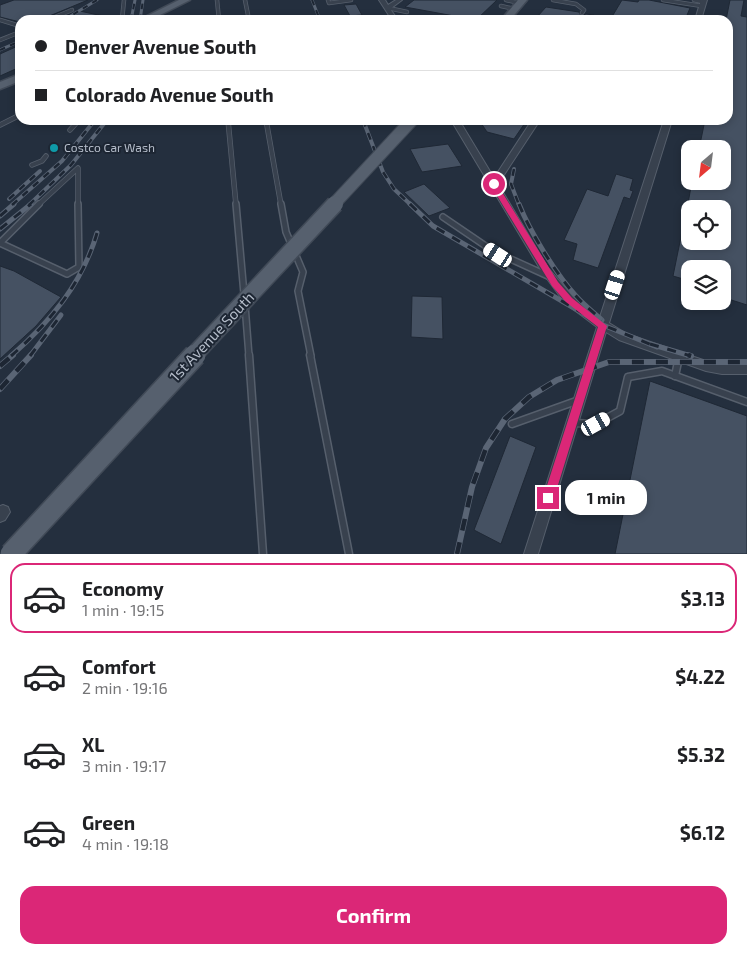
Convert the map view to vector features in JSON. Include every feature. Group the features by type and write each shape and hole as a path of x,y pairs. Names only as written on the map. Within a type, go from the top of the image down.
{"main road":[{"path":"154,15 186,0"},
{"path":"510,15 520,4"},
{"path":"0,86 15,79"},
{"name":"1st Avenue South","path":"11,554 407,125"}],"street":[{"path":"382,0 392,15"},
{"path":"388,8 399,0"},
{"path":"699,15 703,3"},
{"path":"458,125 549,276 569,300 603,326 623,337 679,357 722,369 747,369"},
{"path":"494,184 533,125"},
{"path":"531,554 666,125"}],"lane":[{"path":"122,15 124,0"},
{"path":"217,0 218,15"},
{"path":"245,0 248,15"},
{"path":"328,0 329,3 351,0"},
{"path":"506,0 520,4 501,6 506,0"},
{"path":"553,0 581,6 584,10 582,14"},
{"path":"663,0 703,3"},
{"path":"694,0 703,3"},
{"path":"388,8 407,12"},
{"path":"60,15 72,10"},
{"path":"0,20 15,24"},
{"path":"0,40 15,34"},
{"path":"0,125 15,118"},
{"path":"70,130 74,125"},
{"path":"228,125 243,275 263,554"},
{"path":"267,125 286,232 303,272 298,291 349,554"},
{"path":"32,165 42,161 46,156"},
{"path":"78,168 78,267 67,274 0,243 8,232 78,168"},
{"path":"443,217 498,255 518,266 549,276"},
{"path":"675,376 679,357"},
{"path":"572,423 596,424 620,411 628,377 662,370 747,402"},
{"path":"512,424 579,400"}],"building":[{"path":"14,0 88,0 52,15 15,15 15,21 0,17 0,5"},
{"path":"414,0 497,0 481,15 449,15 405,7"},
{"path":"622,0 638,2 639,0 649,0 690,8 687,15 613,15"},
{"path":"730,0 744,0 741,16 747,17 747,305 731,300 731,260 681,260 681,278 673,276 681,237 681,250 731,250 731,200 689,200 690,190 731,190 731,140 701,140 704,125 733,125 733,15 727,15"},
{"path":"356,4 362,15 349,15 344,5"},
{"path":"546,7 579,12 580,15 539,15"},
{"path":"75,10 98,15 68,15"},
{"path":"15,47 15,69 0,76 0,54"},
{"path":"482,125 524,125 514,139 487,132"},
{"path":"448,144 462,166 422,172 410,149"},
{"path":"616,174 633,179 630,190 633,191 630,199 624,197 598,268 573,260 577,244 564,240 587,189 608,196"},
{"path":"424,184 450,208 429,216 404,192"},
{"path":"0,266 14,271 61,297 36,326 0,359"},
{"path":"412,296 442,297 443,339 411,337"},
{"path":"650,381 747,416 747,554 615,554"},
{"path":"510,436 536,447 501,544 474,530"}],"railway":[{"path":"72,15 97,0"},
{"path":"132,15 135,0"},
{"path":"141,15 143,0"},
{"path":"312,0 318,15"},
{"path":"0,50 15,43"},
{"path":"12,205 62,161 91,125"},
{"path":"29,205 71,165 103,125"},
{"path":"365,125 383,172 394,189 411,205"},
{"path":"514,169 511,184 519,205"},
{"path":"9,199 40,171"},
{"path":"0,216 14,204"},
{"path":"0,229 31,204"},
{"path":"410,204 433,226 603,325 657,347"},
{"path":"519,204 552,265 568,287 602,320"},
{"path":"11,356 39,330 63,301 83,269 97,233"},
{"path":"30,356 61,315"},
{"path":"650,344 691,356 688,355"},
{"path":"0,366 13,355"},
{"path":"0,389 31,355"},
{"path":"457,554 472,487 486,448 505,419 529,397 557,380 609,362 747,362"}],"place":[{"name":"Costco Car Wash","path":"54,148"}],"route":[{"path":"494,184 555,284 569,300 603,326 548,498"}]}
